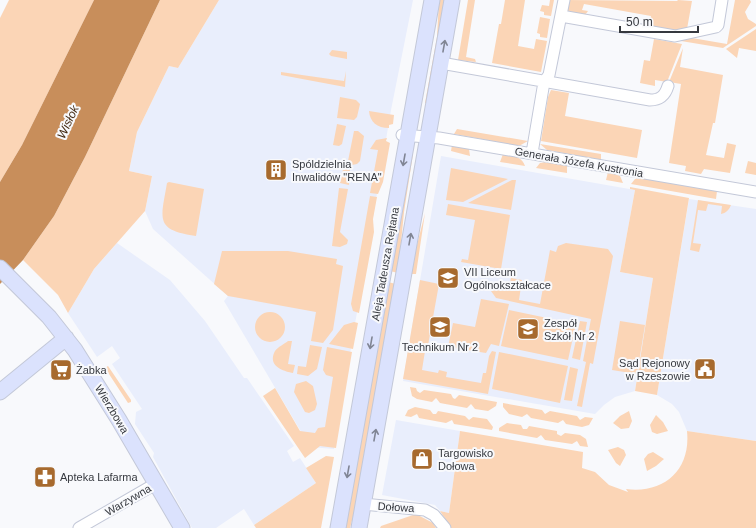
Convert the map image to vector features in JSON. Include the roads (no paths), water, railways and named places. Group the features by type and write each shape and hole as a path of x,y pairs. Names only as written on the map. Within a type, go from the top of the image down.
{"main road":[{"name":"Aleja Tadeusza Rejtana","path":"338,528 405,135 432,0"},
{"name":"Aleja Tadeusza Rejtana","path":"359,528 452,0"},
{"name":"Wierzbowa","path":"0,268 30,298 66,338 97,384 182,528"},
{"path":"0,392 66,338"}],"street":[{"path":"532,153 544,82 549,75 564,0"},
{"path":"561,16 675,36 716,27 718,25 722,0"},
{"path":"441,63 650,100 660,98 666,92 668,86"},
{"name":"Generała Józefa Kustronia","path":"405,135 428,136 756,192"},
{"name":"Warzywna","path":"79,528 156,483"},
{"name":"Dołowa","path":"363,504 425,510 434,514 445,528"}],"water":[{"name":"Wisłok","path":"94,0 160,0 85,157 54,216 23,260 0,284 0,182 22,145"}],"place":[{"name":"Spóldzielnia Inwalidów \"RENA\"","path":"276,170"},
{"name":"VII Liceum Ogólnokształcace","path":"448,278"},
{"name":"Technikum Nr 2","path":"440,327"},
{"name":"Zespół Szkół Nr 2","path":"528,329"},
{"name":"Sąd Rejonowy w Rzeszowie","path":"705,369"},
{"name":"Żabka","path":"61,370"},
{"name":"Targowisko Dołowa","path":"422,459"},
{"name":"Apteka Lafarma","path":"45,477"}]}
